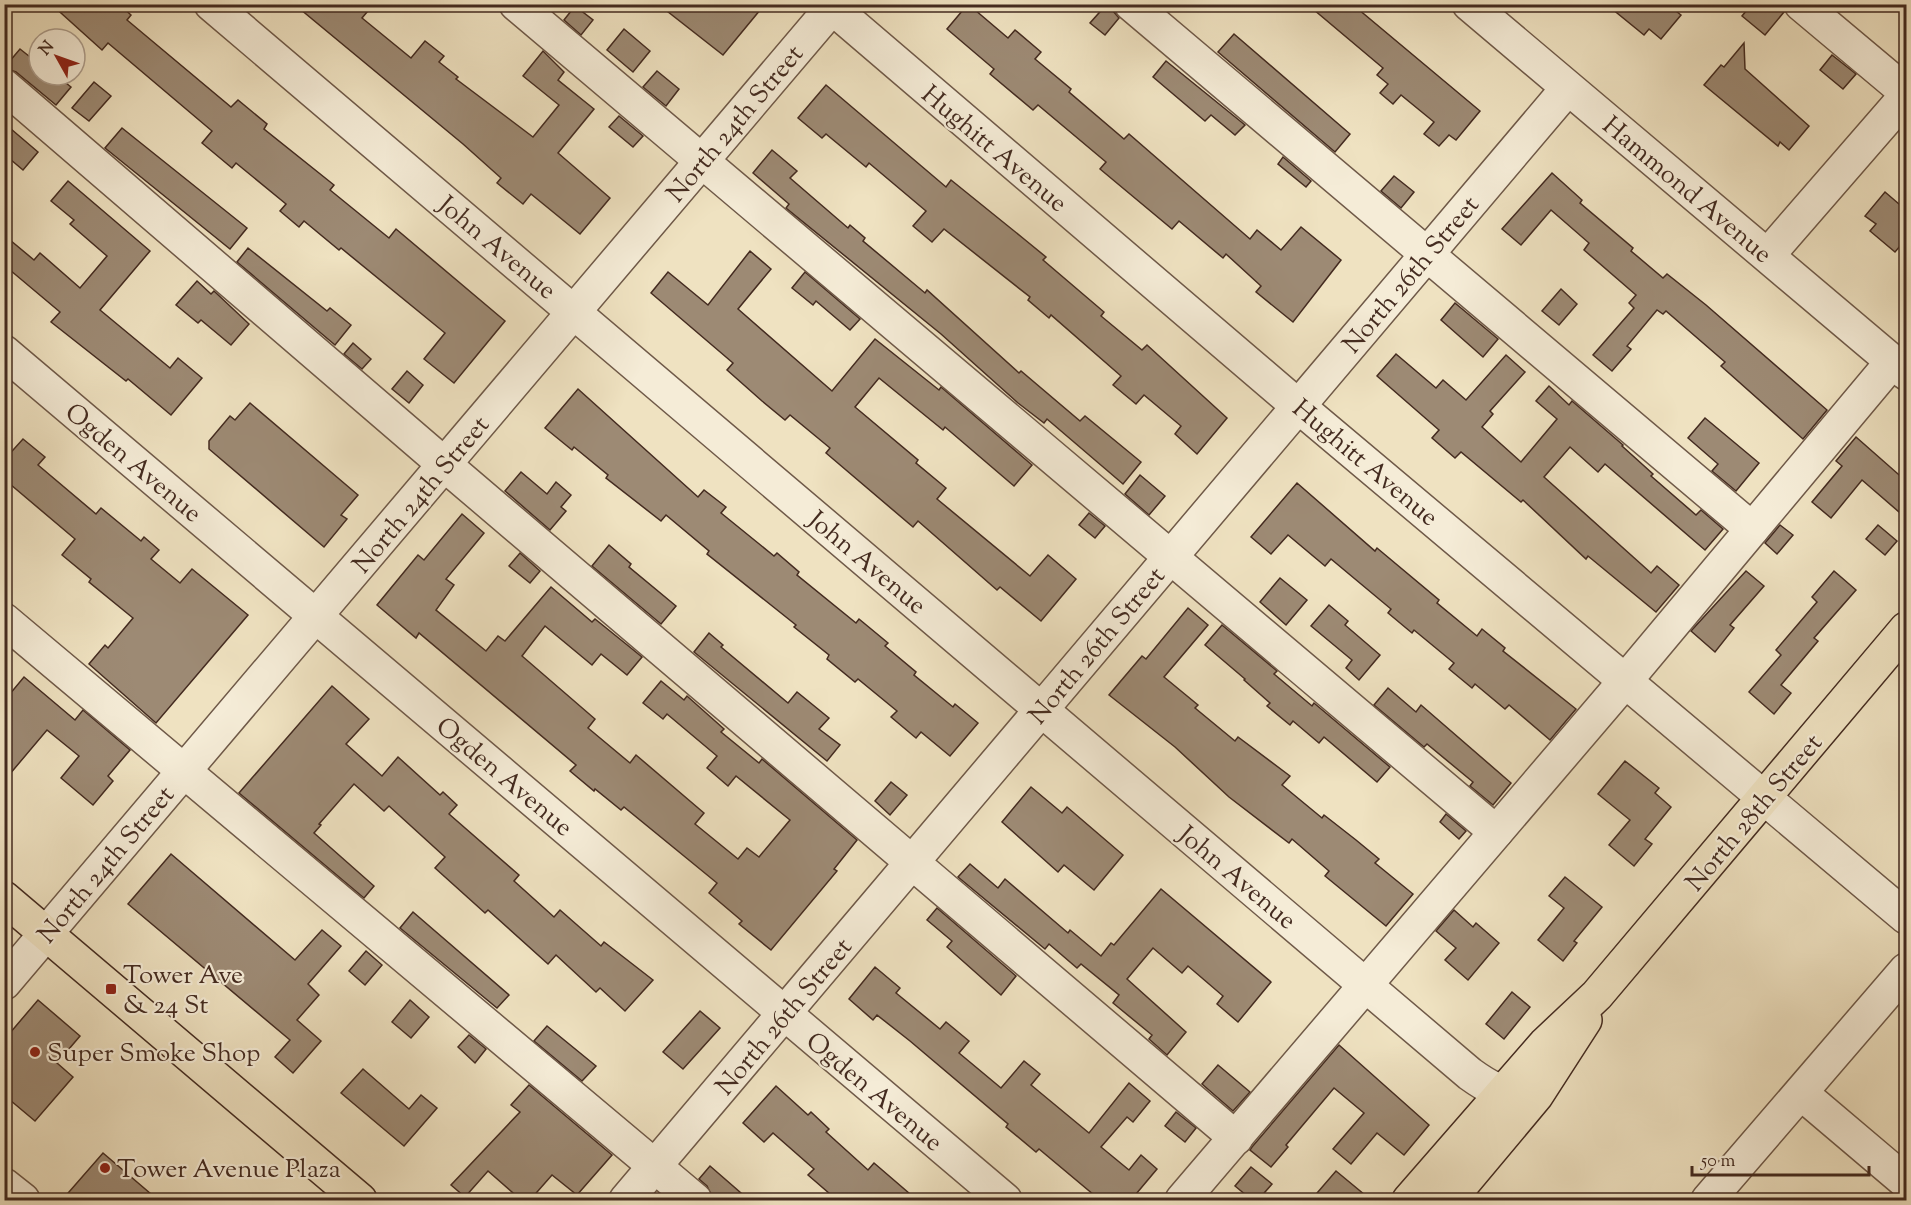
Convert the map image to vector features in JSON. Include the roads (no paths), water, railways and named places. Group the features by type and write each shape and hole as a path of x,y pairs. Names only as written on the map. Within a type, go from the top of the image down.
{"main road":[{"name":"North 28th Street","path":"1409,1200 1564,1024 1597,995 1766,798 1906,628"},
{"path":"4,898 360,1200"},
{"name":"North 28th Street","path":"1449,1200 1536,1096 1577,1036 1597,995"}],"street":[{"name":"John Avenue","path":"211,4 1470,1074 1485,1085 1502,1093 1517,1097 1536,1096"},
{"path":"516,4 1496,832"},
{"path":"1131,4 1752,530"},
{"name":"Hammond Avenue","path":"1469,4 1899,368"},
{"path":"1802,4 1906,92"},
{"name":"North 24th Street","path":"4,983 575,312 831,6"},
{"name":"Hughitt Avenue","path":"831,6 1298,406 1906,917"},
{"path":"4,86 444,465 1236,1138"},
{"name":"North 26th Street","path":"626,1200 1567,89"},
{"path":"1768,255 1906,96"},
{"name":"Ogden Avenue","path":"4,352 1005,1200"},
{"path":"1182,1200 1752,530 1899,368"},
{"path":"4,620 694,1200"},
{"path":"1708,1200 1906,969"},
{"path":"1801,1093 1906,1182"},
{"path":"4,1185 23,1200"}],"place":[{"name":"Tower Ave & 24 St","path":"111,989"},
{"name":"Super Smoke Shop","path":"35,1052"},
{"name":"Tower Avenue Plaza","path":"105,1168"}]}
